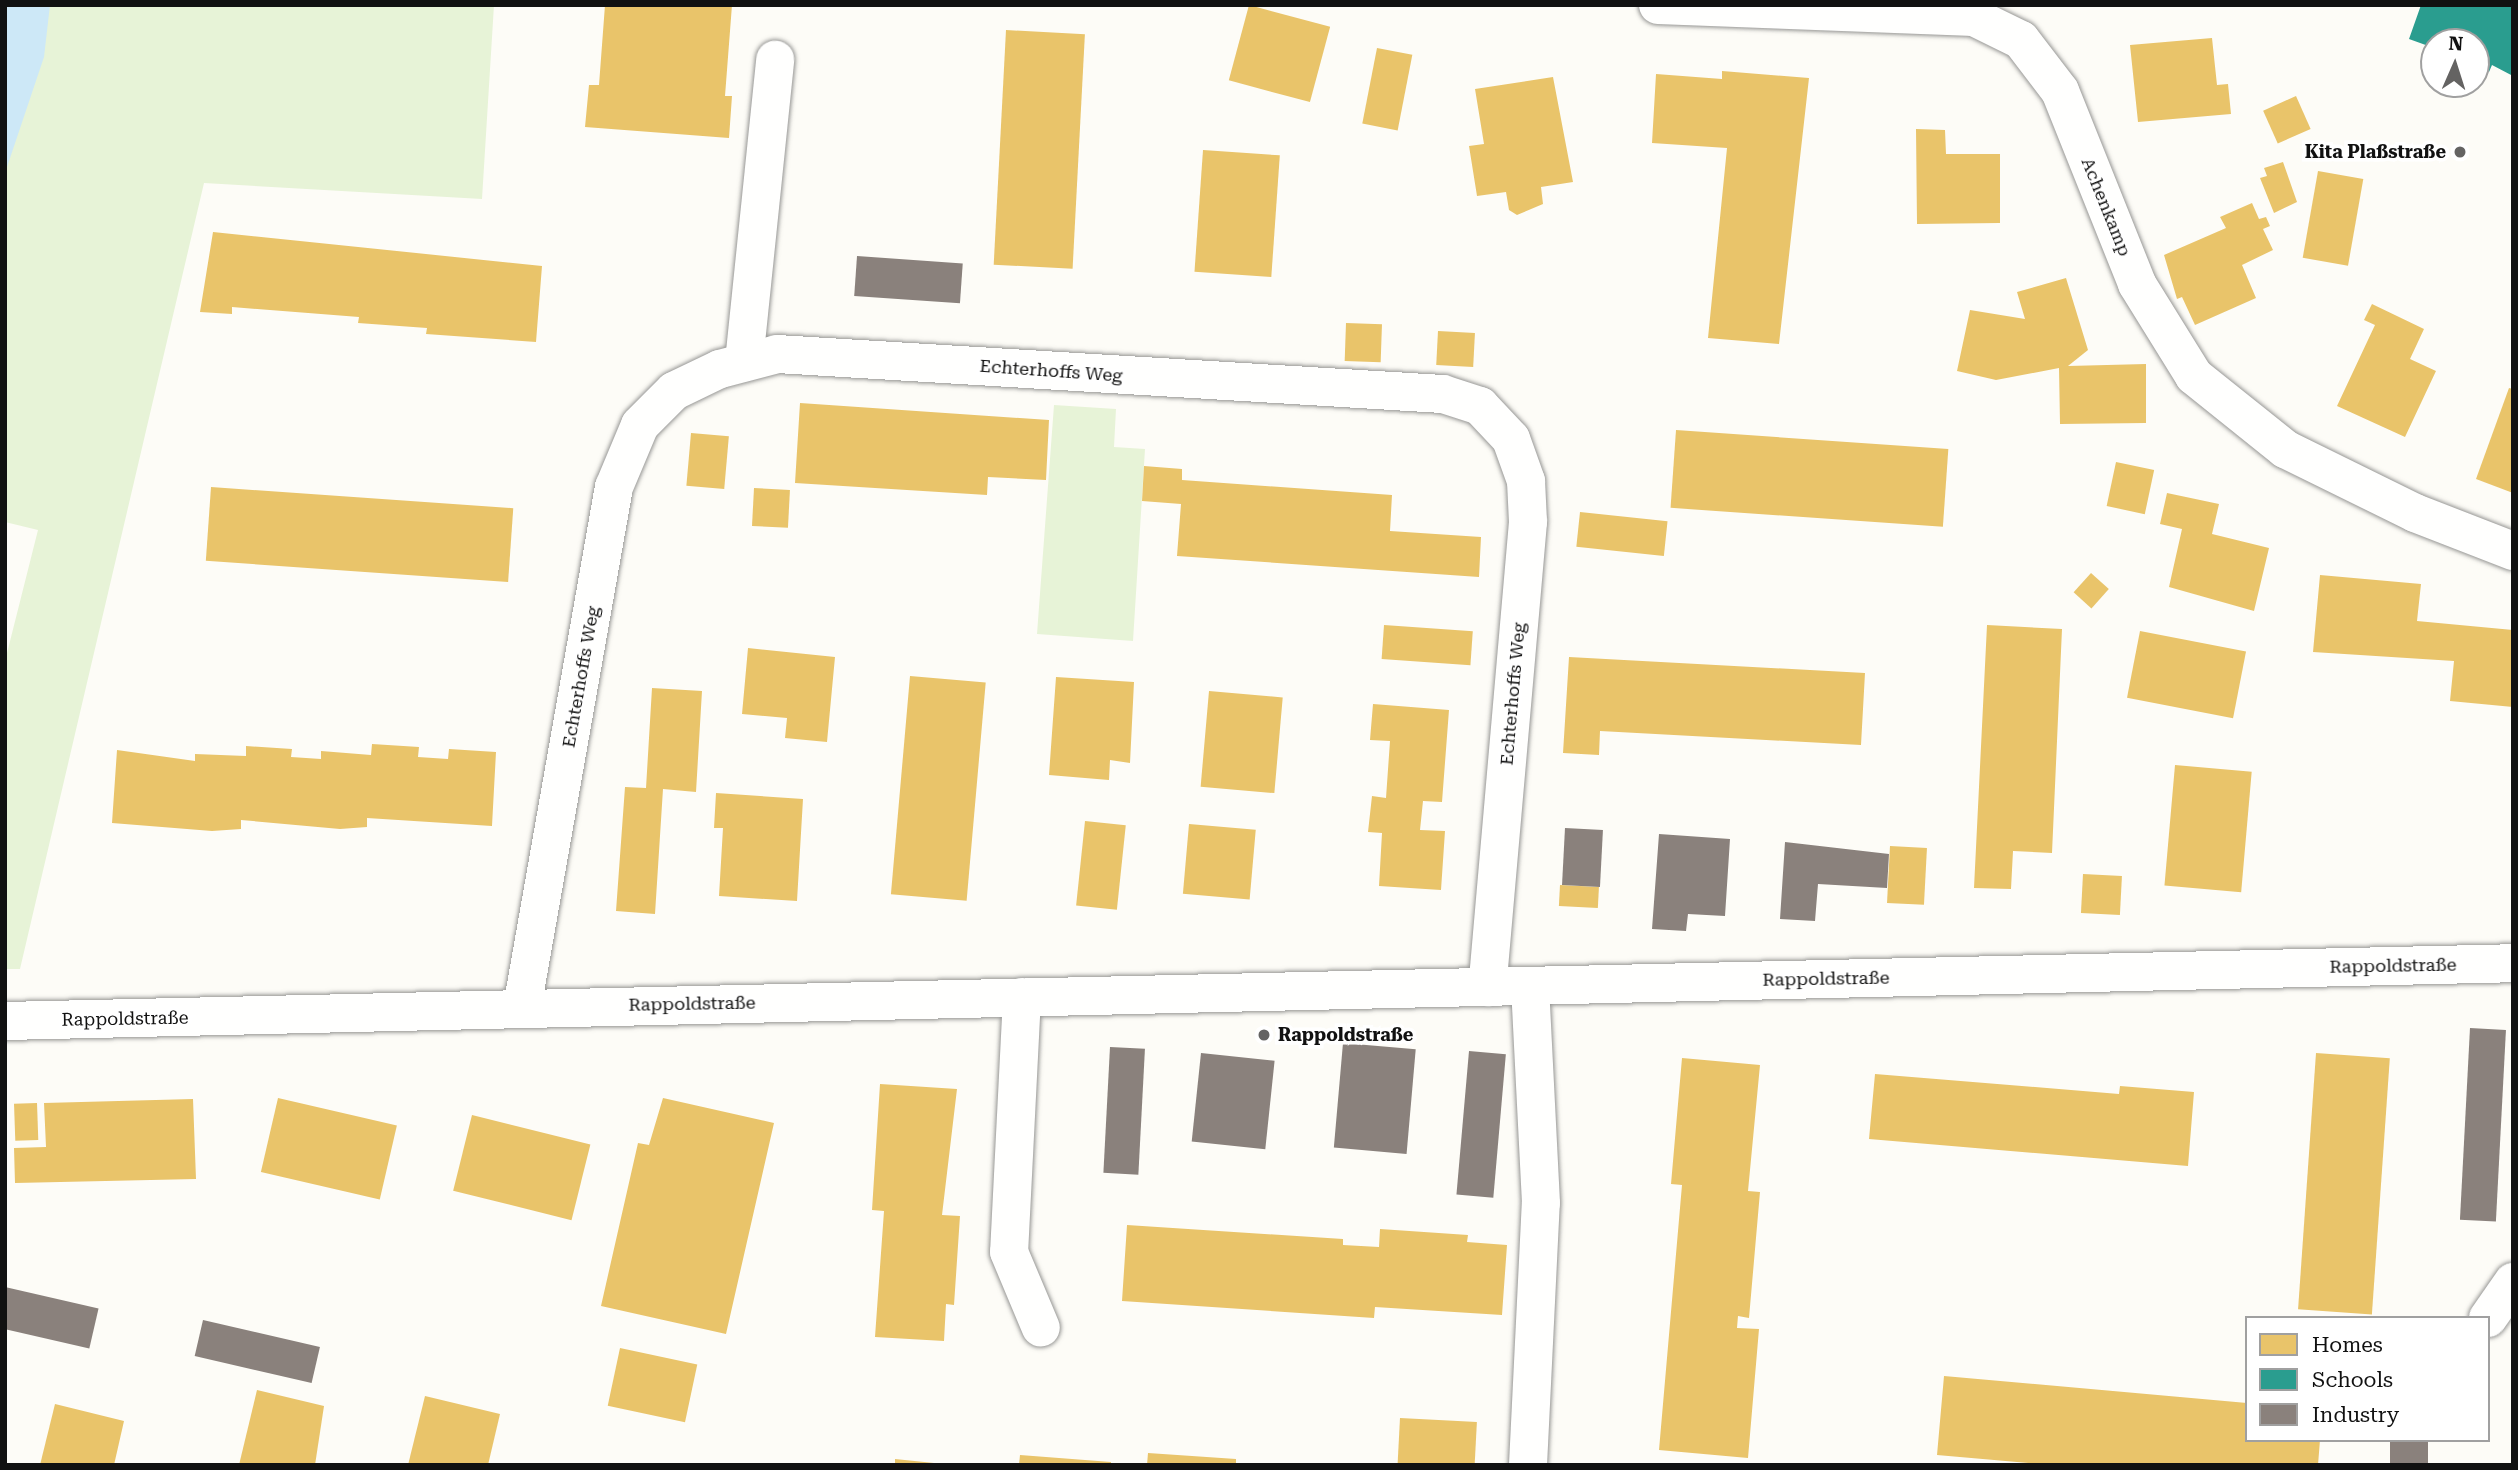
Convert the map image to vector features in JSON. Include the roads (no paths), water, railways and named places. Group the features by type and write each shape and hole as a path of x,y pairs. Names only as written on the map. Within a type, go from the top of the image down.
{"street":[{"name":"Achenkamp","path":"1658,5 1974,17 2021,40 2060,91 2137,284 2194,376 2285,449 2415,513 2513,551"},
{"path":"744,362 775,60"},
{"name":"Echterhoffs Weg","path":"522,1008 614,487 640,425 674,391 744,362 776,354 1443,394 1480,406 1511,439 1526,481 1528,522 1487,987"},
{"name":"Rappoldstraße","path":"5,1021 2513,963"},
{"path":"1528,1465 1541,1203 1530,986"},
{"path":"1022,997 1009,1252 1041,1328"},
{"path":"2489,1316 2513,1282"}],"water":[{"path":"5,5 50,5 44,57 5,173"}],"place":[{"name":"Kita Plaßstraße","path":"2460,152"},
{"name":"Rappoldstraße","path":"1264,1035"}]}
